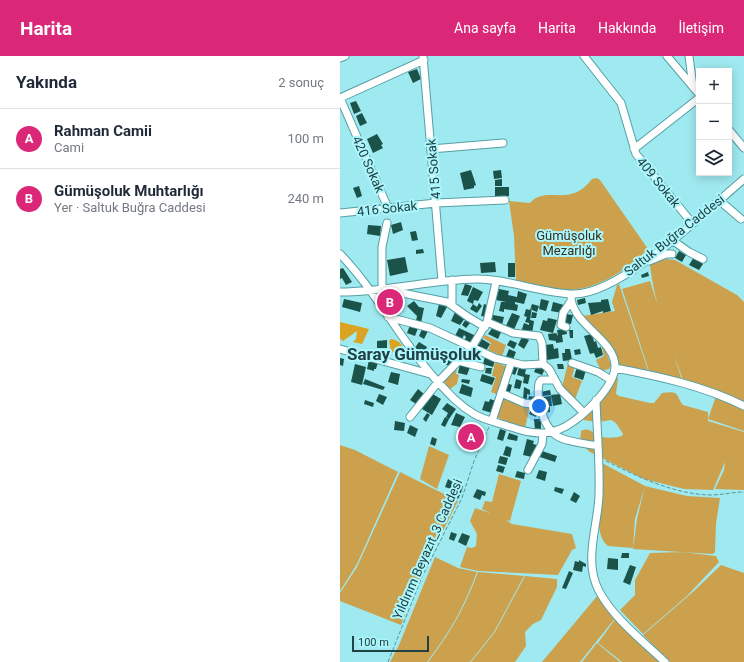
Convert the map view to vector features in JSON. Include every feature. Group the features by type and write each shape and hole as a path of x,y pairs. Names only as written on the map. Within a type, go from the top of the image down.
{"street":[{"path":"340,58 345,56"},
{"name":"409 Sokak","path":"584,56 621,103 636,154 692,223"},
{"path":"667,56 696,90"},
{"path":"689,56 693,87"},
{"path":"340,98 424,58"},
{"name":"415 Sokak","path":"424,58 442,281"},
{"name":"420 Sokak","path":"340,98 388,208"},
{"path":"634,149 696,100"},
{"path":"732,134 744,148"},
{"path":"431,149 503,143"},
{"name":"Saltuk Buğra Caddesi","path":"340,292 382,289 452,280 478,279 571,298 581,293 598,288 629,273 643,264 744,178"},
{"name":"416 Sokak","path":"340,213 436,203 505,200"},
{"path":"719,200 741,219"},
{"path":"387,223 382,247 382,289 447,302 452,304 468,317 486,324 513,333 539,336 542,342 543,364"},
{"path":"672,240 689,252 704,259"},
{"path":"340,254 357,272 430,374 462,406 474,414 528,432 543,434 554,433 584,413 606,389 615,368 610,352 579,317 571,298"},
{"path":"643,264 666,254 672,254"},
{"path":"452,280 452,304"},
{"path":"410,417 438,382 472,347 486,324 496,282"},
{"path":"566,327 561,325 561,318 571,298"},
{"path":"388,317 430,328 489,356 512,363 523,365 543,364 549,369 554,380 563,393 584,413"},
{"path":"340,349 430,374"},
{"path":"459,361 481,367"},
{"path":"492,421 500,393 512,363"},
{"path":"572,363 598,372 611,380"},
{"path":"615,368 698,388 723,396 744,406"},
{"path":"554,380 540,381 538,390 539,405 546,422 554,433 560,438 598,446"},
{"path":"500,393 524,403 539,405"},
{"path":"596,400 599,494 592,559 597,586 627,626 665,662"},
{"path":"528,470 542,444 543,434"}],"path":[{"name":"Yıldırım Beyazıt_3 Caddesi","path":"388,662 422,577 462,498 476,456 492,421"},
{"path":"598,458 637,477 680,490 710,495 744,492"}],"green space":[{"name":"Gümüşoluk Mezarlığı","path":"597,178 600,180 648,249 622,271 601,282 579,289 562,290 516,282 514,236 509,201 530,203 543,195 567,195 575,193 584,188 592,179"},
{"path":"666,259 675,260 737,295 744,302 744,403 683,380 663,323 652,280 650,265"},
{"path":"650,281 682,380 649,371 622,289"},
{"path":"619,284 648,370 618,365 582,316 615,311 612,302 617,285"},
{"path":"485,335 506,345 502,356 488,350 491,343 483,338"},
{"path":"604,347 611,365 609,369 601,371 596,360 604,356 602,348"},
{"path":"495,362 507,367 498,395 491,392 496,377 492,376"},
{"path":"568,363 575,366 572,377 582,381 575,399 562,387"},
{"path":"457,367 456,374 459,375 457,384 450,389 443,381"},
{"path":"615,376 618,378 616,394 619,396 654,403 662,393 672,392 677,394 683,405 708,412 708,421 744,432 744,490 715,489 724,470 725,462 713,490 684,489 644,479 590,452 580,443 581,431 589,430 599,436 607,438 620,437 623,434 616,423 611,420 598,422 583,420"},
{"path":"502,396 530,406 525,428 495,417"},
{"path":"716,396 744,409 744,431 708,419"},
{"path":"340,445 355,450 398,472 357,564 340,591"},
{"path":"429,446 449,455 437,489 420,479"},
{"path":"602,463 645,486 635,519 633,548 608,546 603,540 598,520"},
{"path":"400,472 458,501 423,571 401,625 340,601 340,593 357,567"},
{"path":"499,474 521,481 510,521 506,520 512,524 572,534 576,548 572,550 558,575 478,571 460,567 467,547 472,548 476,546 477,534 470,521 475,508 490,513 482,509 485,501 492,502"},
{"path":"645,486 687,496 720,498 716,524 715,552 713,554 633,549 637,519"},
{"path":"682,552 716,556 719,562 687,596 643,634 620,610 635,595 635,580 650,553"},
{"path":"435,557 458,568 477,572 472,585 456,619 427,662 390,662 399,645"},
{"path":"721,565 744,573 744,662 670,662 643,635 694,591"},
{"path":"478,572 524,576 494,632 470,662 428,662 457,619"},
{"path":"525,576 557,579 557,587 541,620 533,624 525,632 526,646 515,662 471,662 495,632"},
{"path":"598,595 616,617 580,662 542,662"},
{"path":"616,618 662,662 622,662 598,643"},
{"path":"597,643 620,662 582,662"}],"shaded area":[{"path":"340,322 369,329 362,344 353,342 356,339 357,331 343,341 340,339"},
{"path":"391,339 402,345 405,357 401,358 391,351 389,341"}],"building":[{"path":"417,69 421,79 413,83 408,72"},
{"path":"356,101 361,111 354,114 350,103"},
{"path":"362,113 367,123 360,126 356,116"},
{"path":"377,134 383,144 381,145 383,148 373,153 367,139"},
{"path":"471,170 476,185 474,188 464,190 460,173"},
{"path":"501,170 502,178 494,179 493,171"},
{"path":"502,179 502,186 495,186 495,180"},
{"path":"359,186 362,196 357,198 353,188"},
{"path":"495,187 509,187 509,196 495,197"},
{"path":"401,222 403,230 393,234 391,225"},
{"path":"368,225 381,226 380,236 367,234"},
{"path":"416,231 418,240 412,241 410,232"},
{"path":"423,249 424,253 416,254 416,250"},
{"path":"679,251 686,255 682,262 675,258"},
{"path":"405,257 408,272 390,276 387,260"},
{"path":"694,257 703,264 699,270 689,265"},
{"path":"495,262 496,272 481,273 480,263"},
{"path":"508,263 515,263 515,277 508,277"},
{"path":"343,268 352,282 346,285 342,278 340,279 340,269"},
{"path":"648,272 649,276 642,278 641,275"},
{"path":"465,284 472,286 468,296 461,295"},
{"path":"473,287 483,292 478,301 474,300 473,304 467,301"},
{"path":"499,289 509,291 508,295 517,297 518,291 527,294 524,304 515,302 515,304 518,305 517,311 504,309 504,312 499,311 501,302 506,302 496,300"},
{"path":"585,298 586,303 578,305 577,300"},
{"path":"344,299 362,303 360,312 342,307"},
{"path":"387,299 393,300 393,305 387,304"},
{"path":"541,299 549,301 546,311 539,309"},
{"path":"608,299 611,311 603,313 603,311 591,315 588,303 601,302 601,300"},
{"path":"414,301 419,307 424,308 421,323 416,321 417,316 407,306"},
{"path":"553,302 564,305 562,313 551,311"},
{"path":"479,303 482,306 477,313 470,309 473,304 477,307"},
{"path":"439,304 447,307 441,318 436,316"},
{"path":"484,304 490,306 487,317 481,316"},
{"path":"532,304 539,306 537,312 532,310 532,307 530,320 534,321 532,334 521,332 524,323 529,325 529,323 525,322 527,317 524,316 526,309 530,310"},
{"path":"455,312 465,318 460,325 451,321"},
{"path":"532,312 537,313 536,318 531,318"},
{"path":"512,313 520,316 513,332 505,328"},
{"path":"565,314 573,315 571,324 563,323"},
{"path":"493,315 504,317 502,325 491,322"},
{"path":"548,318 557,320 553,333 540,330 543,320 547,321"},
{"path":"466,319 470,323 466,328 462,325"},
{"path":"410,325 418,328 415,336 407,333"},
{"path":"493,327 502,330 498,339 488,334"},
{"path":"459,328 476,336 472,344 464,341 466,337 464,335 462,339 455,336"},
{"path":"422,329 428,331 424,339 419,336"},
{"path":"566,329 567,334 562,335 563,342 556,343 556,341 549,340 548,334 556,333 558,336 557,330"},
{"path":"569,330 573,330 573,338 570,338"},
{"path":"592,334 594,342 596,341 598,348 601,347 603,355 596,358 594,353 590,354 584,336"},
{"path":"522,337 529,340 524,349 518,345"},
{"path":"482,339 490,344 486,351 477,347"},
{"path":"387,340 387,348 377,348 377,341"},
{"path":"510,340 517,343 514,349 507,345"},
{"path":"419,342 427,347 423,355 414,349"},
{"path":"553,344 554,349 558,348 559,358 547,360 545,345"},
{"path":"509,349 516,352 512,362 505,359"},
{"path":"565,349 570,349 572,360 563,361 562,353 565,353"},
{"path":"580,349 581,354 575,355 574,350"},
{"path":"473,352 481,356 478,363 470,359"},
{"path":"447,355 455,359 451,367 443,363"},
{"path":"485,357 495,360 493,367 483,364"},
{"path":"340,358 344,359 343,366 340,365"},
{"path":"369,360 378,362 374,371 367,369"},
{"path":"355,364 366,367 362,385 351,382"},
{"path":"460,364 470,367 467,375 458,373"},
{"path":"557,364 563,364 564,369 558,369"},
{"path":"512,365 518,367 515,375 510,373"},
{"path":"537,365 545,369 542,375 534,372"},
{"path":"519,367 526,369 525,374 530,375 528,384 523,383 524,377 517,375"},
{"path":"577,367 586,370 583,380 574,377"},
{"path":"486,368 492,368 491,374 485,373"},
{"path":"391,372 400,374 398,385 388,382"},
{"path":"482,374 495,378 492,385 480,381"},
{"path":"365,379 385,387 383,390 363,384"},
{"path":"462,379 470,380 469,384 461,382"},
{"path":"516,379 522,381 520,389 514,388"},
{"path":"507,383 512,385 510,392 504,390"},
{"path":"462,384 473,388 471,397 459,393"},
{"path":"524,387 530,390 530,395 527,394 527,399 523,399"},
{"path":"418,389 424,394 416,404 410,400"},
{"path":"550,390 551,395 542,396 541,392"},
{"path":"431,393 441,399 432,415 422,409"},
{"path":"379,394 387,397 383,405 376,401"},
{"path":"560,394 562,404 553,406 551,395"},
{"path":"529,396 536,397 535,401 528,400"},
{"path":"551,396 552,406 544,407 542,397"},
{"path":"490,399 496,401 492,413 482,410 485,401 489,402"},
{"path":"365,400 374,403 373,407 364,404"},
{"path":"447,403 456,409 449,419 446,417 448,413 442,409"},
{"path":"550,407 550,412 544,413 543,408"},
{"path":"532,408 538,410 536,417 529,414"},
{"path":"427,413 430,415 426,422 423,419"},
{"path":"456,413 465,417 460,427 451,425"},
{"path":"445,417 449,419 445,427 441,425"},
{"path":"534,419 541,419 541,430 535,430"},
{"path":"395,421 405,423 404,431 394,430"},
{"path":"410,425 418,429 415,437 407,433"},
{"path":"500,429 506,431 503,441 497,439"},
{"path":"509,433 518,436 517,441 507,439"},
{"path":"432,437 437,439 435,446 430,444"},
{"path":"527,439 534,441 533,444 537,445 532,457 523,455"},
{"path":"506,446 512,448 510,457 503,455"},
{"path":"542,451 557,456 555,462 540,457"},
{"path":"500,456 508,458 506,465 498,463"},
{"path":"498,465 505,467 503,473 496,471"},
{"path":"539,470 547,472 545,481 536,478"},
{"path":"517,471 525,473 524,479 515,477"},
{"path":"448,479 456,484 454,490 445,487"},
{"path":"458,485 463,486 461,493 456,492"},
{"path":"555,487 564,489 562,494 554,491"},
{"path":"477,489 486,492 485,496 482,495 480,500 473,497"},
{"path":"452,492 460,495 458,499 451,496"},
{"path":"574,492 580,496 576,503 570,500"},
{"path":"451,532 457,534 454,541 449,539"},
{"path":"462,533 470,536 466,546 458,542"},
{"path":"622,553 629,553 629,558 621,558"},
{"path":"608,558 618,559 618,570 607,569"},
{"path":"579,560 586,564 586,567 583,566 582,572 573,570 575,561 579,562"},
{"path":"630,565 636,567 630,585 623,582"},
{"path":"569,571 573,573 566,589 562,588"}],"place":[{"name":"Gümüşoluk Muhtarlığı","path":"390,302"},
{"name":"Rahman Camii","path":"471,437"}],"district":[{"name":"Saray Gümüşoluk","path":"414,354"}]}
